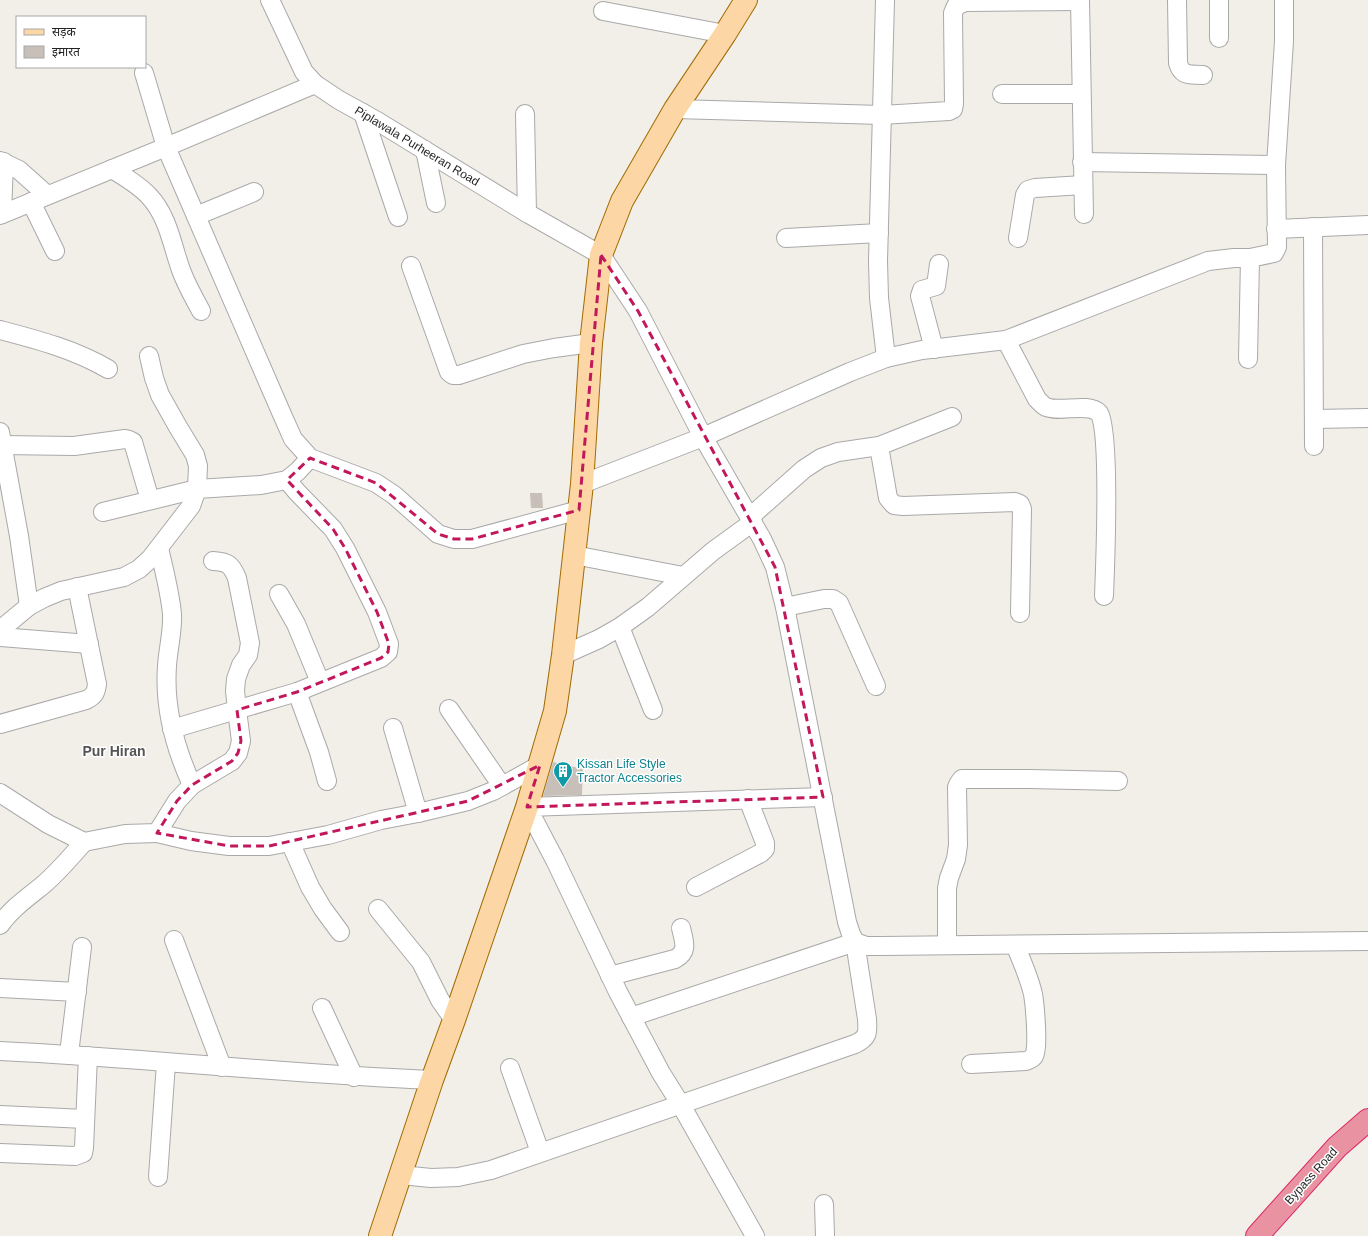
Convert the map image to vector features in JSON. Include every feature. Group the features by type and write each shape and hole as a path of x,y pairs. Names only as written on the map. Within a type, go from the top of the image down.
{"highway":[{"name":"Bypass Road","path":"1257,1236 1337,1147 1368,1120"}],"main road":[{"path":"380,1236 432,1080 527,807 555,711 563,655 582,484 591,343 601,255 622,201 675,109 746,0"}],"street":[{"name":"Piplawala Purheeran Road","path":"275,0 304,72 315,84 527,213 601,255"},
{"path":"885,0 881,115 879,298 886,358"},
{"path":"1177,0 1178,63 1180,70 1185,74 1204,75"},
{"path":"1219,0 1219,38"},
{"path":"582,484 703,437 850,372 886,358 922,350 1006,340 1208,261 1250,258 1274,252 1277,247 1276,165 1284,42 1284,0"},
{"path":"675,109 881,115 949,111 953,109 954,104 953,13 956,6 965,2 1080,1 1084,214"},
{"path":"603,11 725,34"},
{"path":"144,73 166,147 293,439 310,458 376,483 394,495 438,534 454,539 472,539 579,510"},
{"path":"55,251 39,199 19,170 2,161 1,214 39,199 112,168 166,147 315,84"},
{"path":"1002,94 1081,94"},
{"path":"363,113 398,217"},
{"path":"525,114 527,213"},
{"path":"425,150 436,203"},
{"path":"1082,162 1276,165"},
{"path":"112,168 135,184 150,197 160,211 171,235 181,270 201,311"},
{"path":"1018,238 1025,195 1028,190 1035,188 1083,185"},
{"path":"196,216 254,192"},
{"path":"1276,229 1368,225"},
{"path":"1312,227 1314,446"},
{"path":"786,238 879,233"},
{"path":"401,1175 431,1178 458,1177 491,1170 681,1105 862,1040 868,1032 855,942 847,922 785,607 775,567 751,519 703,437 638,311 601,255"},
{"path":"1248,359 1250,258"},
{"path":"934,349 920,293 922,290 936,286 939,264"},
{"path":"411,266 449,372 454,375 459,375 523,354 591,343"},
{"path":"0,330 67,349 108,368"},
{"path":"1006,340 1037,399 1044,406 1054,409 1093,409 1100,414 1104,422 1107,519 1104,596"},
{"path":"0,630 29,606 44,598 61,591 124,577 139,570 159,548 191,506 197,489 198,466 195,455 160,395 149,356"},
{"path":"563,655 599,639 620,627 648,607 751,519 804,469 821,458 838,452 879,446 952,417"},
{"path":"1314,419 1368,418"},
{"path":"29,606 19,536 3,469 1,438 74,446 125,439 129,440 133,442 150,500"},
{"path":"879,446 888,498 894,505 903,506 1015,502 1020,504 1022,509 1020,613"},
{"path":"103,512 197,489 261,485 287,480 310,458"},
{"path":"172,729 297,692 382,658 388,652 389,644 372,600 334,529 287,480"},
{"path":"159,548 169,591 172,616 166,692 176,746 192,785"},
{"path":"574,555 683,576"},
{"path":"157,833 177,802 192,785 232,761 238,753 241,741 235,690 236,679 241,665 248,655 250,643 237,578 233,568 227,563 213,561"},
{"path":"0,724 92,697 96,692 97,684 77,587"},
{"path":"279,594 296,624 320,682"},
{"path":"785,607 824,599 833,600 839,603 876,686"},
{"path":"620,627 653,710"},
{"path":"0,637 89,644"},
{"path":"297,692 319,752 327,781"},
{"path":"449,709 502,786"},
{"path":"393,728 418,813"},
{"path":"1,922 20,903 44,884 84,842 125,834 157,833 191,841 229,846 269,846 328,835 381,820 468,801 502,786 540,765"},
{"path":"947,946 947,888 956,859 958,845 958,787 962,779 1030,778 1118,780"},
{"path":"0,793 48,824 84,842"},
{"path":"755,1236 681,1105 661,1073 610,976 555,860 527,807 822,797"},
{"path":"696,888 761,853 765,849 765,843 748,800"},
{"path":"290,842 310,887 323,909 340,932"},
{"path":"378,909 421,962 440,1000 454,1020"},
{"path":"610,976 682,956 684,950 681,928"},
{"path":"174,940 222,1067"},
{"path":"631,1016 855,942 866,946 947,946 1368,941"},
{"path":"971,1064 1026,1061 1032,1059 1035,1053 1035,1013 1032,994 1015,945"},
{"path":"69,1054 82,947"},
{"path":"0,988 77,992"},
{"path":"322,1008 354,1077"},
{"path":"0,1051 69,1054 354,1077 432,1080"},
{"path":"0,1153 79,1155 82,1153 84,1148 88,1056"},
{"path":"158,1177 166,1063"},
{"path":"510,1068 540,1152"},
{"path":"0,1115 85,1119"},
{"path":"824,1204 824,1236"}],"highlighted area":[{"path":"601,255 638,311 775,567 823,797 527,807 540,765 468,801 269,846 229,846 157,833 177,801 192,785 232,761 238,753 241,741 237,710 297,692 381,658 388,652 389,644 377,612 345,548 333,529 287,480 310,458 376,483 438,534 454,539 472,539 579,510"}],"building":[{"path":"530,493 542,493 543,508 531,508"},
{"name":"Kissan Life Style Tractor Accessories","path":"553,762 583,769 582,795 543,796"}],"place":[{"name":"Kissan Life Style Tractor Accessories","path":"563,788"}],"district":[{"name":"Pur Hiran","path":"114,751"}]}
